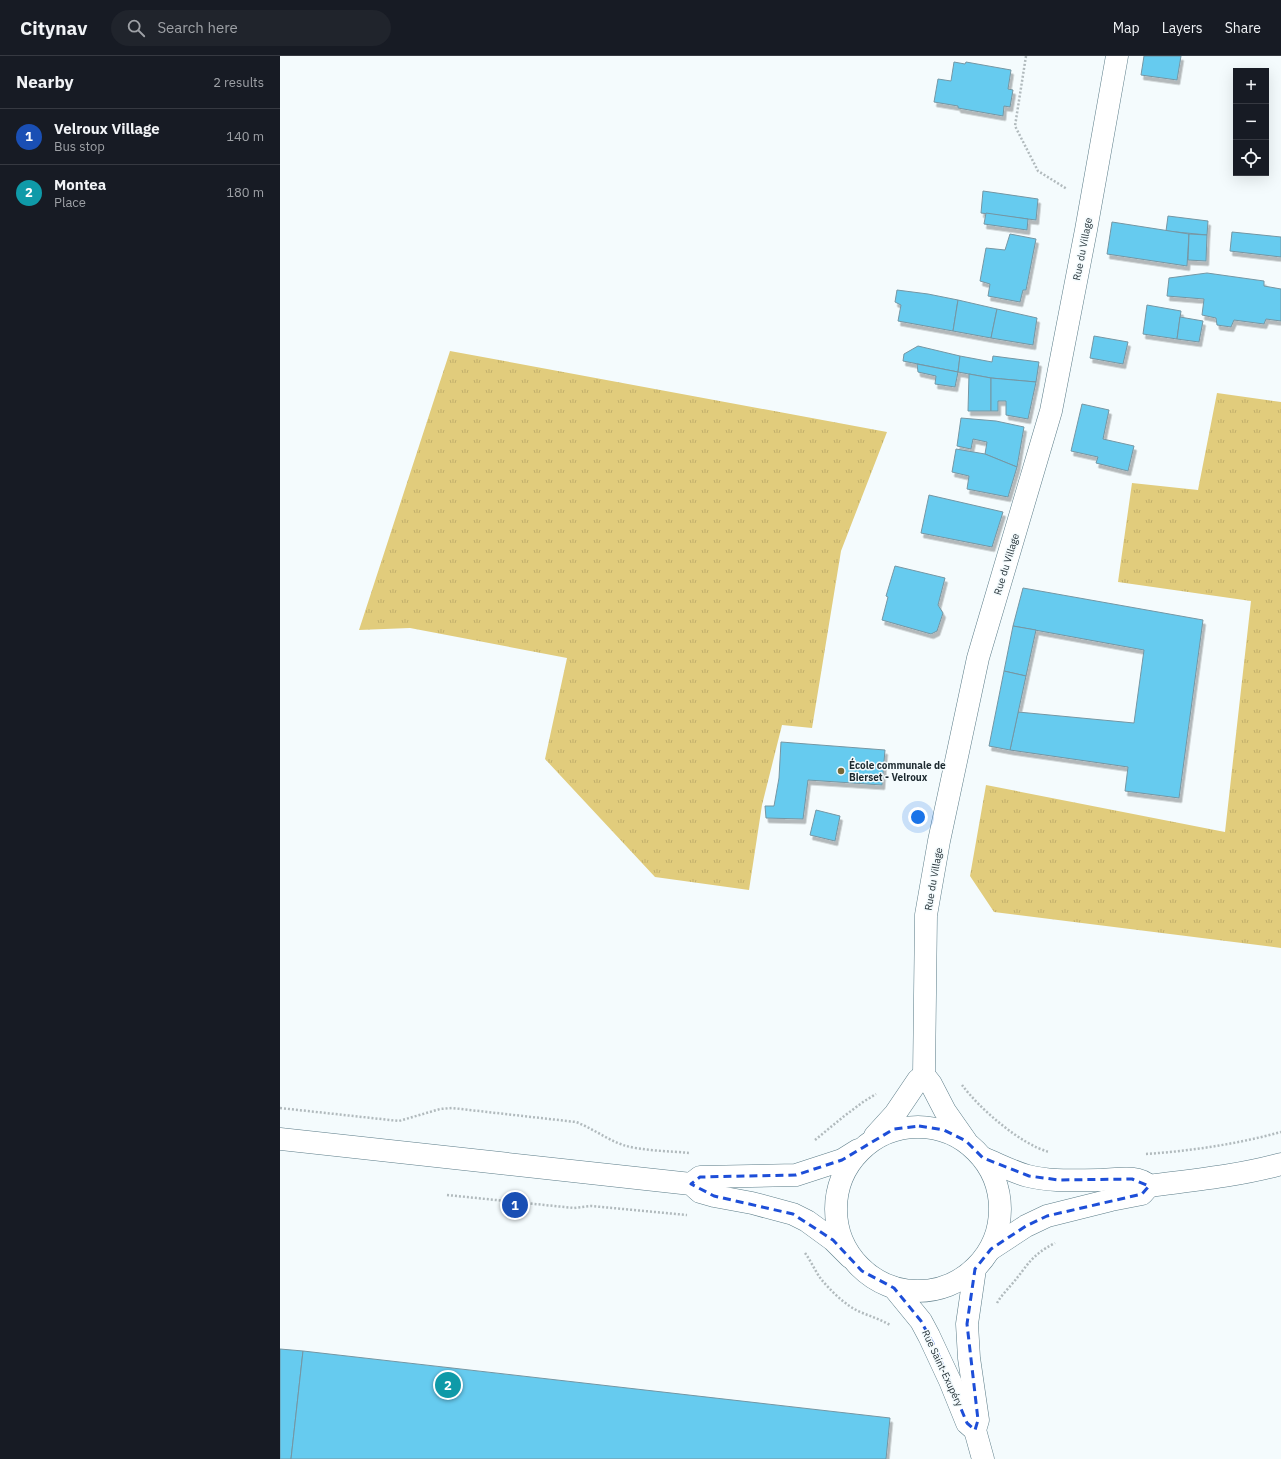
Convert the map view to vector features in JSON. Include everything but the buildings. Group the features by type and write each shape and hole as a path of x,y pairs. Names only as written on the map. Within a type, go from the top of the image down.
{"street":[{"name":"Rue du Village","path":"924,1075 926,915 939,841 978,658 1051,411 1091,205 1117,56"},
{"path":"850,1257 839,1236 835,1211 838,1187 847,1165 895,1114 918,1080 924,1075 931,1084 945,1111 966,1141 983,1158 995,1178 1001,1200 999,1225 991,1249"},
{"path":"691,1184 700,1177 796,1175 842,1160 867,1143 894,1129 919,1126 944,1130 966,1141"},
{"path":"280,1139 691,1184 700,1192 752,1203 793,1214 807,1221 828,1237 862,1270 877,1281 894,1288 911,1291 929,1291 954,1284 975,1269 991,1249 1026,1226 1047,1216 1142,1194 1149,1186 1216,1178 1264,1169 1281,1164"},
{"path":"983,1158 1016,1172 1042,1178 1078,1180 1132,1179 1144,1181 1149,1186"},
{"name":"Rue Saint-Exupéry","path":"975,1269 967,1324 969,1358 978,1420 975,1430 983,1459"},
{"name":"Rue Saint-Exupéry","path":"894,1288 921,1321 939,1355 967,1423 975,1430"}],"path":[{"path":"1026,56 1015,126 1038,171 1091,205"},
{"path":"959,1080 969,1094 981,1106 1020,1139 1033,1146 1052,1153"},
{"path":"810,1142 815,1140 863,1102 877,1094"},
{"path":"280,1108 400,1121 440,1109 452,1108 576,1122 587,1126 623,1145 692,1153"},
{"path":"1145,1154 1204,1148 1253,1140 1281,1132"},
{"path":"447,1195 574,1208 591,1206 688,1215"},
{"path":"995,1308 1005,1291 1029,1261 1037,1253 1060,1240"},
{"path":"801,1248 821,1278 846,1303 858,1311 884,1321 895,1329"}],"highlighted area":[{"path":"919,1126 944,1130 966,1141 983,1158 1029,1176 1059,1180 1132,1179 1149,1186 1142,1194 1047,1216 1026,1226 991,1249 975,1269 967,1324 978,1420 975,1430 967,1423 936,1349 921,1321 894,1288 862,1271 833,1240 793,1214 714,1196 691,1184 700,1177 796,1175 842,1160 894,1129"}],"green space":[{"path":"450,351 887,432 841,551 812,728 782,725 762,805 749,890 655,877 545,759 567,658 410,628 359,630"},
{"path":"1217,393 1281,402 1281,948 994,912 970,876 986,785 1225,832 1251,601 1118,582 1132,483 1198,490"}],"place":[{"name":"École communale de Bierset - Velroux","path":"841,771"},
{"name":"Velroux Village","path":"515,1205"},
{"name":"Montea","path":"448,1385"}]}
